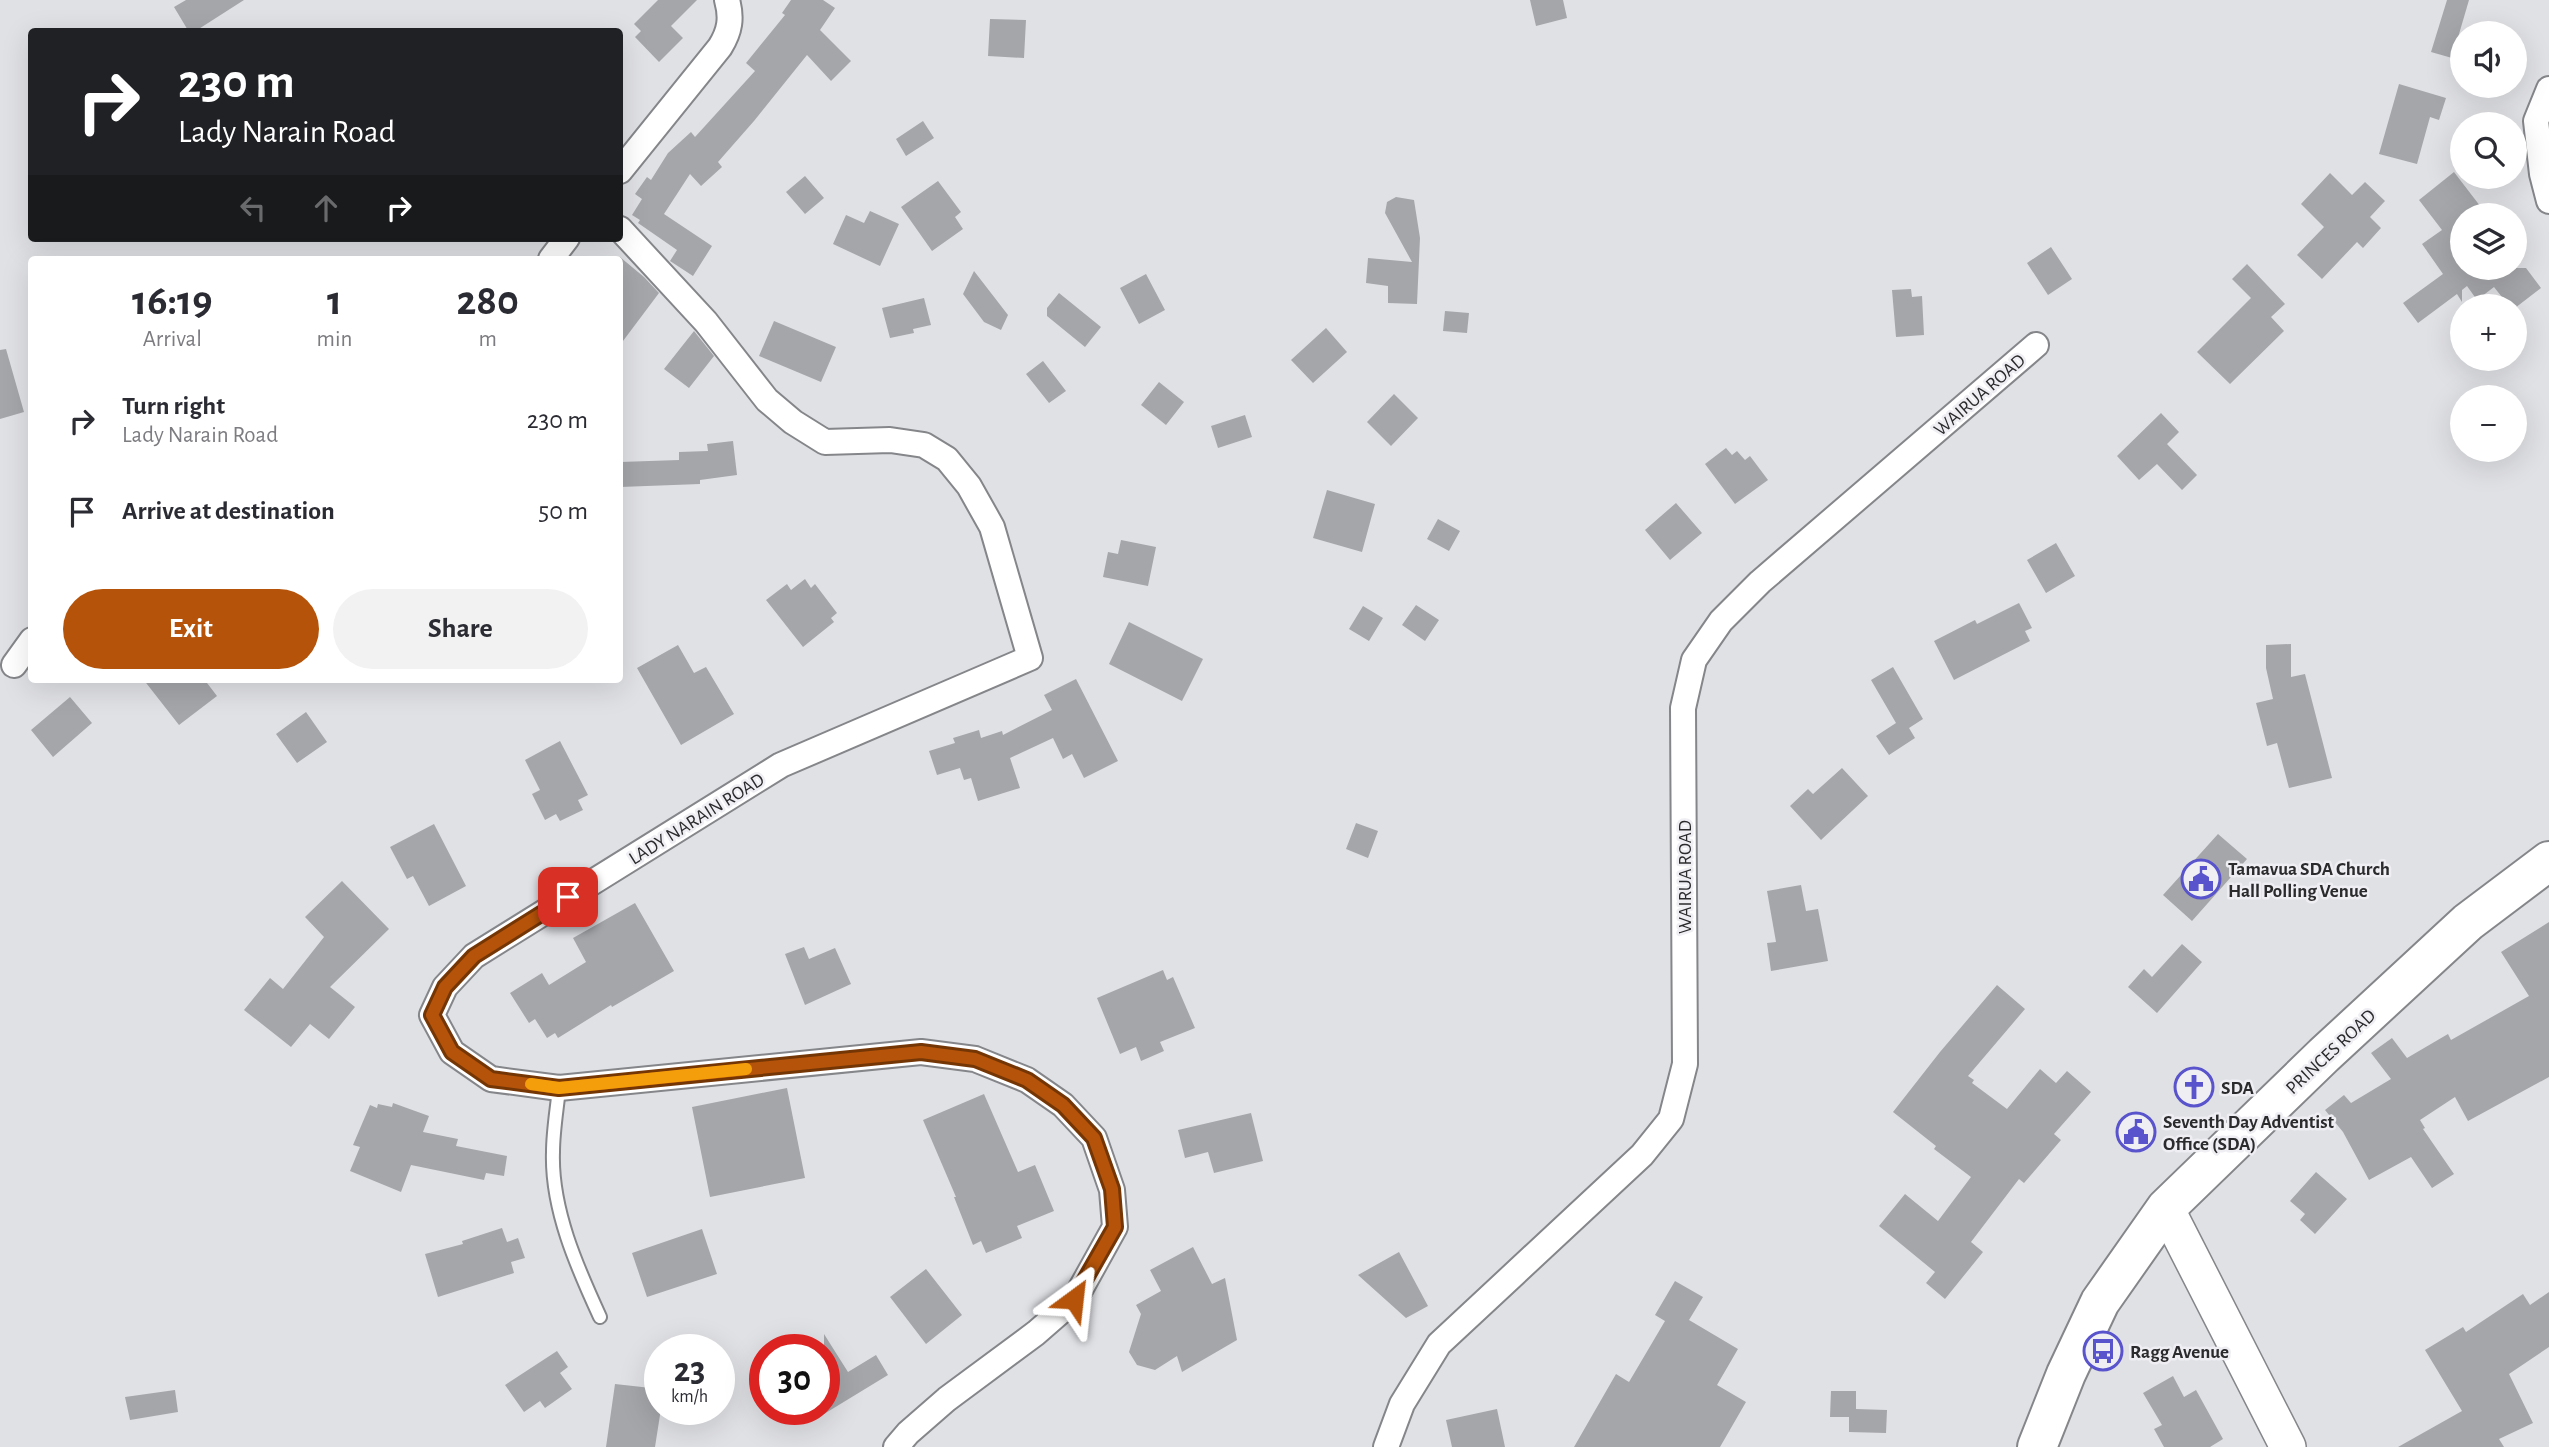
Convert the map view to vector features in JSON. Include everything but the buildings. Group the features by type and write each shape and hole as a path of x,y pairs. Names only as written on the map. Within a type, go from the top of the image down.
{"main road":[{"name":"PRINCES ROAD","path":"2037,1447 2066,1374 2101,1302 2166,1208 2324,1055 2468,922 2549,861"},
{"path":"2166,1208 2288,1447"}],"street":[{"path":"623,167 728,35 731,14 727,0"},
{"path":"2549,89 2536,121 2542,174 2549,201"},
{"name":"LADY NARAIN ROAD","path":"623,232 706,322 766,400 793,422 825,442 890,440 924,445 947,459 969,486 992,527 1030,658 781,765 474,956 445,987 432,1015 452,1052 491,1079 559,1088 921,1052 975,1059 1027,1080 1063,1105 1094,1138 1112,1189 1115,1227 1074,1299 1016,1349 947,1399 896,1447"},
{"path":"553,256 564,242"},
{"name":"WAIRUA ROAD","path":"1386,1447 1402,1404 1439,1344 1642,1155 1671,1119 1685,1064 1683,708 1694,660 1721,621 1760,582 2036,345"},
{"path":"14,665 28,646"}],"lane":[{"path":"559,1088 552,1153 555,1190 572,1250 600,1317"}],"slow traffic":[{"path":"531,1084 559,1088 746,1069"}],"place":[{"name":"Tamavua SDA Church Hall Polling Venue","path":"2201,879"},
{"name":"SDA","path":"2194,1087"},
{"name":"Seventh Day Adventist Office (SDA)","path":"2136,1132"},
{"name":"Ragg Avenue","path":"2103,1351"}],"route":[{"path":"568,897 474,956 445,987 432,1015 452,1052 491,1079 559,1088 921,1052 975,1059 1027,1080 1063,1105 1094,1138 1112,1189 1115,1227 1074,1299"}]}
